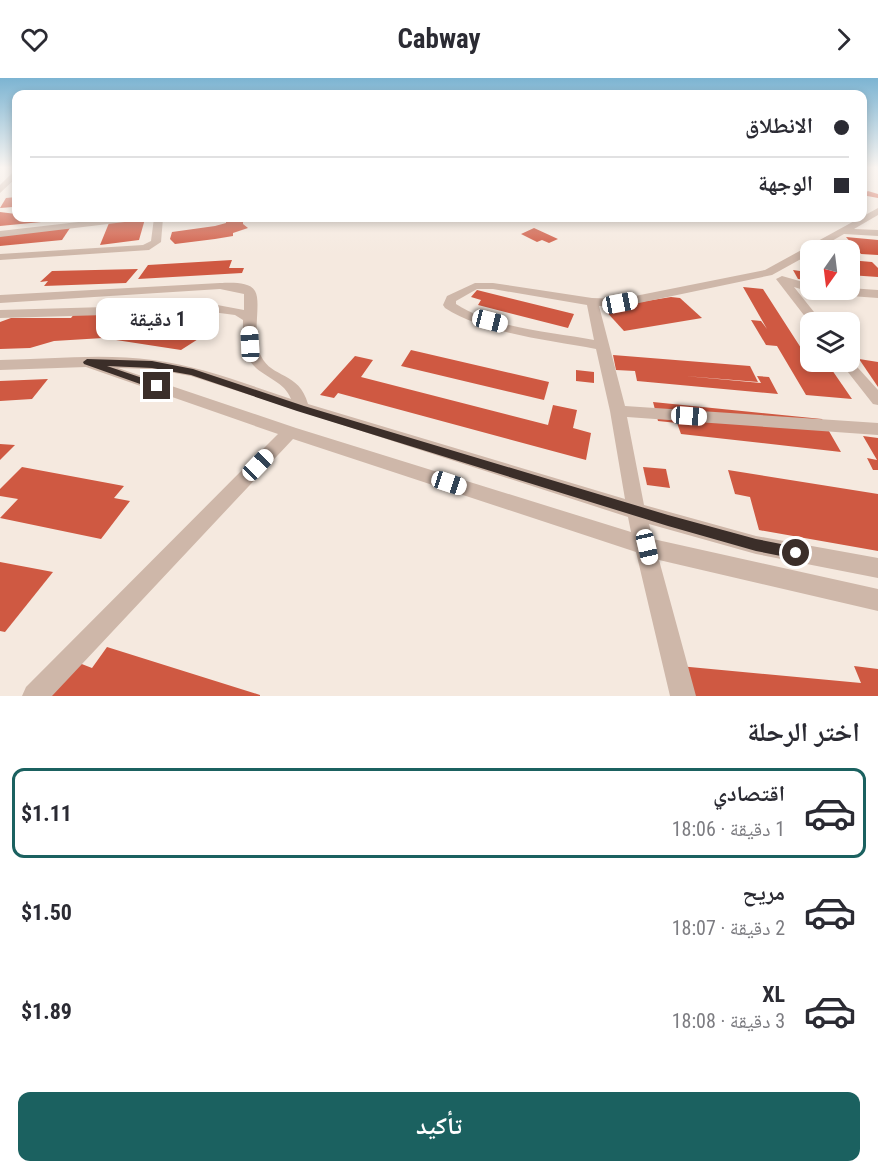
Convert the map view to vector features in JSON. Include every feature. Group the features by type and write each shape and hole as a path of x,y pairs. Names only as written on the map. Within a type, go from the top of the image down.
{"street":[{"path":"0,258 90,237 124,222"},
{"path":"0,234 90,237 145,248 156,242 158,222"},
{"path":"603,346 474,317 453,310 449,305 451,299 476,286 540,292 592,302 620,303 768,273 858,222"},
{"path":"841,231 878,233"},
{"path":"768,273 800,285"},
{"path":"782,279 808,312"},
{"path":"0,299 220,286 244,288 250,292 252,303 249,319 254,357 262,369 288,383 299,394 301,408"},
{"path":"860,293 878,294"},
{"path":"592,302 618,411 636,511 683,696"},
{"path":"0,314 212,308 239,312 249,319"},
{"path":"87,362 290,432 647,547 878,600"},
{"path":"0,365 87,362 152,364 193,372 301,408 636,511 756,545 878,568"},
{"path":"856,372 878,400"},
{"path":"618,411 878,429"},
{"path":"35,696 290,432"}],"building":[{"path":"12,197 12,207 0,208 6,198"},
{"path":"0,212 12,214 12,222 41,222 0,226"},
{"path":"144,222 139,240 100,245 109,223"},
{"path":"243,222 248,228 233,233 233,236 215,239 175,244 170,239 172,232"},
{"path":"70,228 62,240 0,246 0,234"},
{"path":"534,228 558,239 549,243 542,240 537,242 521,234"},
{"path":"846,237 878,240 878,255 861,254 860,240 849,240"},
{"path":"232,260 229,268 244,268 242,273 138,279 148,265"},
{"path":"860,261 872,262 878,268 878,277 860,276"},
{"path":"138,269 126,283 44,286 48,281 40,282 52,271"},
{"path":"793,270 800,271 800,279"},
{"path":"743,287 763,289 800,346 800,372 833,372 852,399 806,395 777,346 766,345 751,320 761,321 767,329"},
{"path":"477,290 574,314 568,328 478,305 481,300 471,297"},
{"path":"671,297 680,298 702,318 624,331 603,308"},
{"path":"87,312 170,323 198,312 211,313 208,319 214,321 217,327 181,350 103,338 54,341 30,348 0,349 0,322 11,318 71,318 75,313"},
{"path":"411,350 549,382 544,400 401,366"},
{"path":"613,355 750,366 758,382 685,376 761,383 757,376 769,377 778,394 637,381 635,371 616,370"},
{"path":"355,356 373,360 361,377 548,425 553,405 577,410 573,428 591,433 586,460 338,393 334,398 320,395"},
{"path":"860,359 878,362 878,387 860,360"},
{"path":"576,370 594,372 594,383 576,381"},
{"path":"48,379 32,399 0,401 0,381"},
{"path":"653,402 822,419 841,452 681,434 677,423 658,421"},
{"path":"863,436 878,438 878,470 873,470 867,458 877,460"},
{"path":"0,444 15,445 0,460"},
{"path":"22,467 124,486 114,498 130,501 101,539 0,518 18,499 0,496 0,489"},
{"path":"643,467 666,469 670,488 647,485"},
{"path":"728,470 878,494 878,551 759,530 750,497 735,494"},
{"path":"0,562 53,572 5,632 0,631"},
{"path":"107,647 260,696 49,696 74,661 92,668"},
{"path":"679,666 861,683 854,666 878,669 878,696 687,696"}],"route":[{"path":"157,386 87,362 152,364 193,372 301,408 668,521 756,545 796,553"}]}
